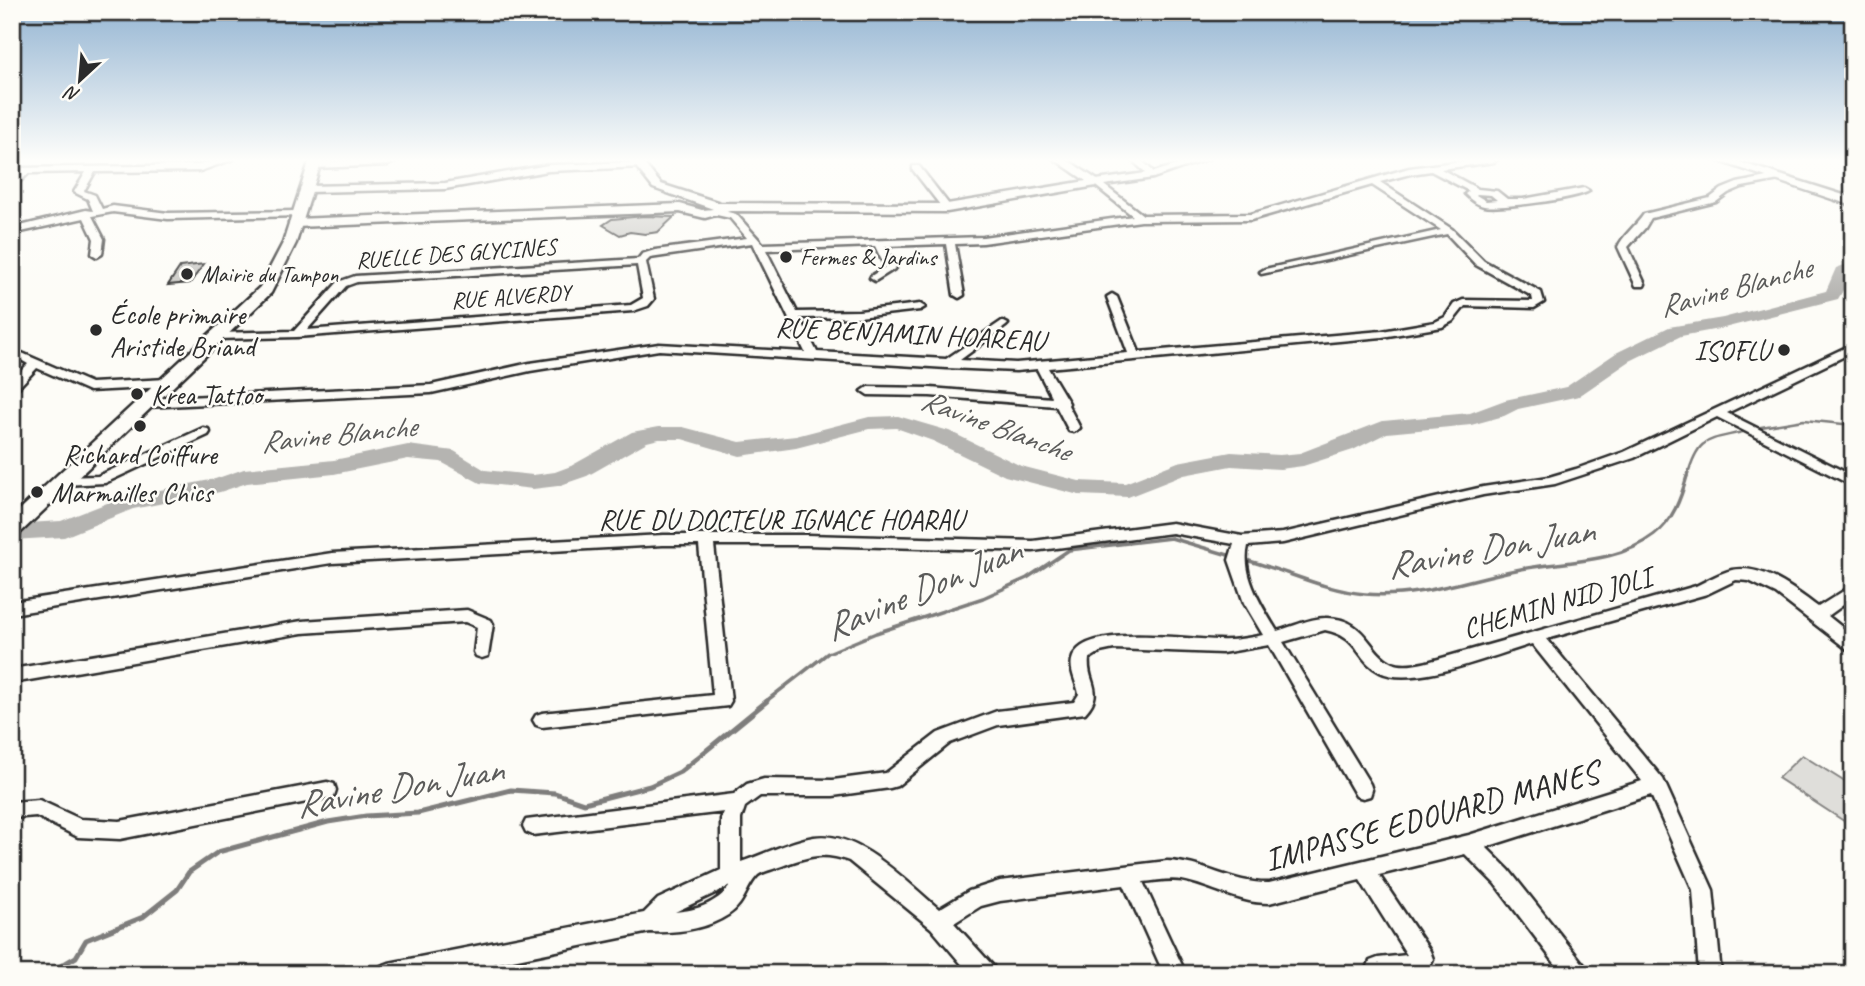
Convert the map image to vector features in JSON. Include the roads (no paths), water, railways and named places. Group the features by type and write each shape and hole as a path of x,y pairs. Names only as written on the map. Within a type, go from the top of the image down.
{"main road":[{"path":"18,524 266,290 274,279 302,205"}],"street":[{"path":"95,205 98,211"},
{"path":"703,205 708,207"},
{"path":"12,231 86,213 123,210 169,216 297,219 708,207 736,212 947,208 965,205"},
{"path":"1124,205 1141,218"},
{"path":"641,262 650,254 687,249 758,244 950,241 1038,233 1141,218 1259,216 1296,205"},
{"name":"RUE BENJAMIN HOAREAU","path":"146,403 431,389 530,367 659,347 1042,367 1134,355 1382,334 1438,325 1450,319 1463,303 1539,302 1537,294 1493,271 1468,253 1450,231 1410,205"},
{"path":"1640,284 1623,247 1624,243 1642,226 1647,216 1692,205"},
{"path":"736,212 758,244 812,355"},
{"path":"86,213 100,239 97,254"},
{"path":"1265,272 1450,231"},
{"path":"950,241 959,295"},
{"path":"875,278 891,268 878,243"},
{"name":"RUE ALVERDY","path":"218,336 297,334 633,308 649,299 641,262"},
{"name":"RUELLE DES GLYCINES","path":"297,334 342,284 355,279 641,262"},
{"path":"1112,298 1134,355"},
{"path":"794,315 859,314 920,307"},
{"path":"947,364 1002,324"},
{"name":"RUE DU DOCTEUR IGNACE HOARAU","path":"12,608 332,558 706,540 1033,547 1140,531 1184,529 1240,550 1483,491 1560,478 1629,455 1853,348"},
{"path":"15,359 35,364 89,387 167,383"},
{"path":"12,387 35,364"},
{"path":"1042,367 1074,428"},
{"path":"868,391 930,392 1063,404"},
{"path":"1718,413 1853,482"},
{"path":"63,481 100,480 116,475 203,432"},
{"path":"542,720 722,701 706,540"},
{"path":"1240,550 1252,603 1363,790"},
{"name":"CHEMIN NID JOLI","path":"738,802 745,795 764,787 833,788 891,780 944,738 997,718 1079,708 1088,698 1089,692 1079,663 1082,656 1095,646 1156,643 1234,646 1325,624 1359,636 1384,666 1406,671 1701,590 1733,575 1768,582 1853,645"},
{"path":"1817,616 1853,590"},
{"path":"12,676 302,627 467,616 485,624 482,652"},
{"path":"1536,637 1656,786 1703,890 1710,974"},
{"name":"IMPASSE EDOUARD MANES","path":"938,921 976,898 1000,891 1176,869 1238,892 1254,895 1365,871 1469,844 1656,786"},
{"path":"12,810 39,808 78,828 120,830 327,790"},
{"path":"533,826 738,802 732,819 740,872"},
{"path":"1469,844 1503,877 1577,974"},
{"path":"389,974 419,972 650,922 665,906 740,872 814,846 835,846 856,854 938,921 985,974"},
{"path":"1365,871 1422,959 1419,964 1378,969"},
{"path":"1130,876 1175,974"}],"waterway":[{"name":"Ravine Blanche","path":"12,532 64,529 128,503 220,485 244,476 334,467 408,452 446,456 480,476 533,482 558,479 579,471 640,437 659,433 683,433 740,449 796,442 869,423 898,422 941,436 1013,471 1079,488 1128,490 1178,469 1231,459 1280,462 1303,459 1345,445 1383,427 1471,419 1497,412 1512,404 1572,392 1623,357 1676,331 1724,323 1832,295 1842,272 1853,267"},
{"name":"Ravine Don Juan","path":"1755,428 1804,420 1853,425"},
{"name":"Ravine Don Juan","path":"1687,477 1696,453 1707,442 1747,431"},
{"name":"Ravine Don Juan","path":"1242,559 1349,592 1384,595 1441,588 1516,570 1605,557 1639,545 1661,529 1671,516 1687,476"},
{"name":"Ravine Don Juan","path":"765,702 828,653 876,633 983,598 1027,578 1069,550 1171,538 1235,557"},
{"name":"Ravine Don Juan","path":"26,974 59,967 76,957 86,940 143,917 177,890 189,872 218,852 328,822 366,816 418,813 511,790 555,793 584,803 650,786 680,772 767,701"}],"place":[{"name":"Fermes & Jardins","path":"786,257"},
{"name":"Mairie du Tampon","path":"187,274"},
{"name":"École primaire Aristide Briand","path":"96,330"},
{"name":"ISOFLU","path":"1784,350"},
{"name":"Krea Tattoo","path":"137,394"},
{"name":"Richard Coiffure","path":"140,426"},
{"name":"Marmailles Chics","path":"37,492"}]}
